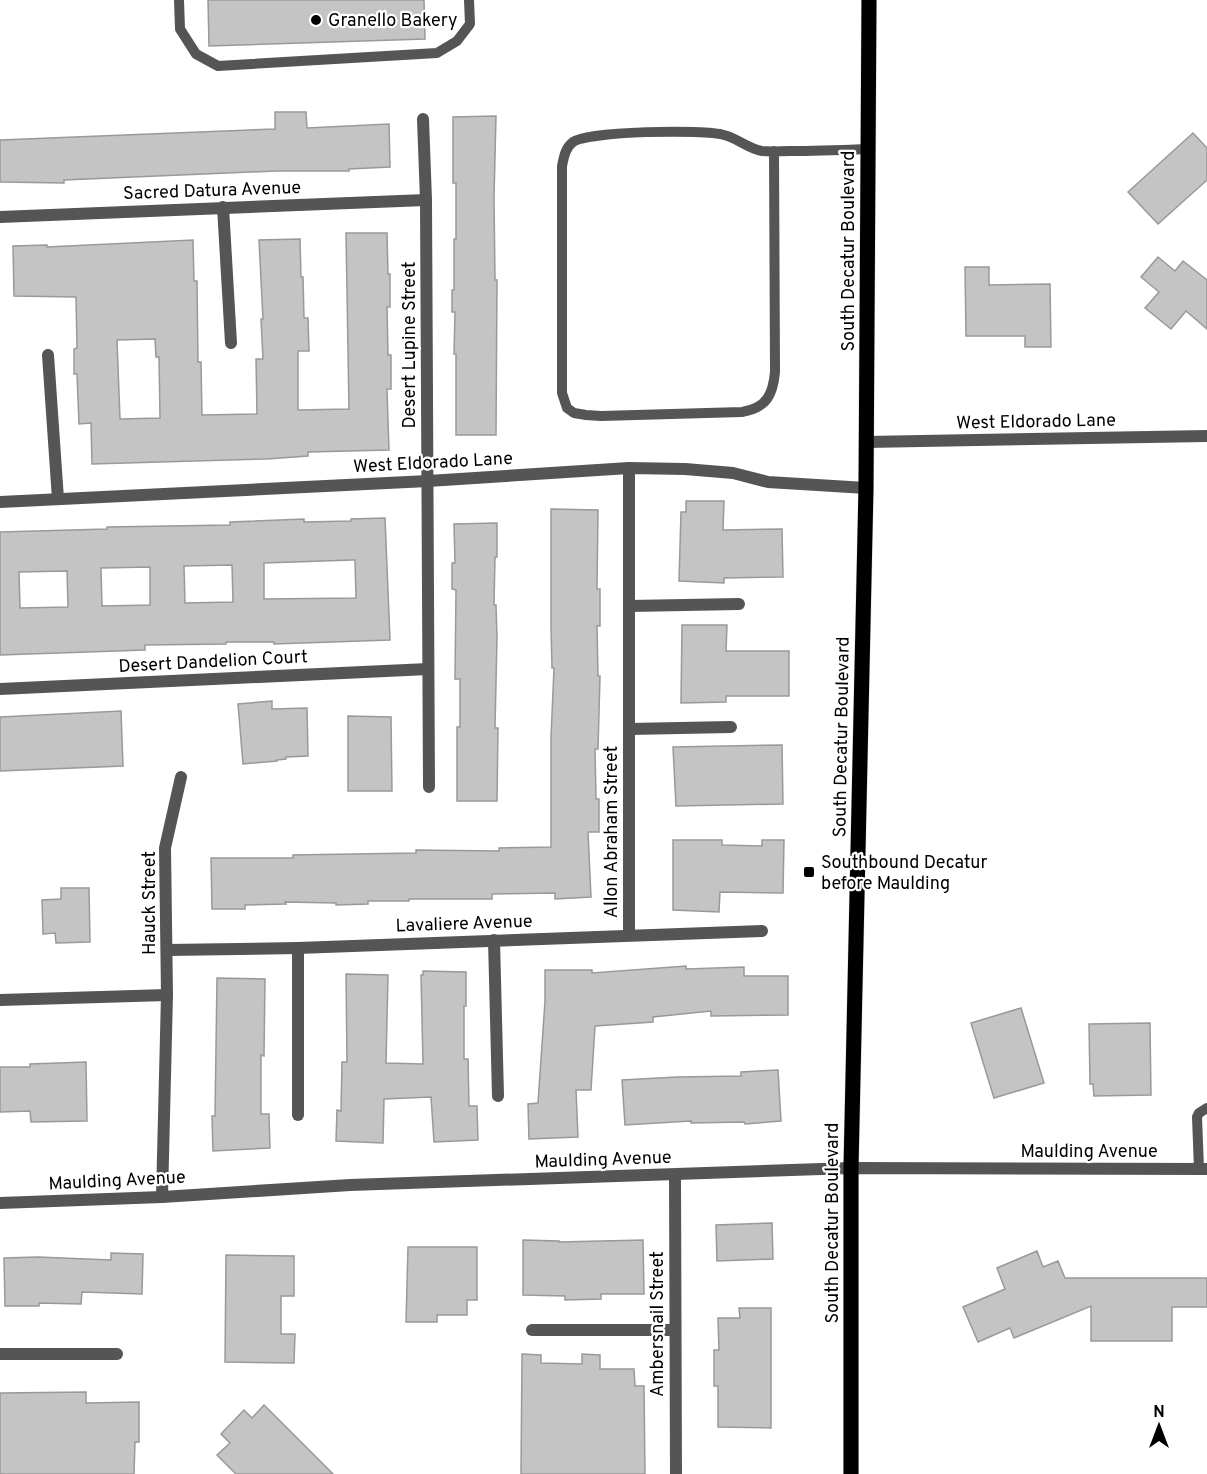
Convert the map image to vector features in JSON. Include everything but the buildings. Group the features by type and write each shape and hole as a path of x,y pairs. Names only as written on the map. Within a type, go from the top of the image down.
{"main road":[{"name":"South Decatur Boulevard","path":"851,1474 851,1168 866,488 870,0"}],"street":[{"name":"Desert Lupine Street","path":"423,119 426,200 429,787"},
{"name":"Sacred Datura Avenue","path":"0,217 426,200"},
{"path":"223,207 231,343"},
{"path":"48,355 58,499"},
{"name":"West Eldorado Lane","path":"866,442 1207,436"},
{"name":"West Eldorado Lane","path":"0,502 428,481 629,468 734,473 768,482 866,488"},
{"name":"Allon Abraham Street","path":"629,468 629,935"},
{"path":"630,606 739,604"},
{"name":"Desert Dandelion Court","path":"0,689 428,669"},
{"name":"Allon Abraham Street","path":"629,729 732,727"},
{"name":"Hauck Street","path":"162,1197 167,995 165,848 181,777"},
{"name":"Lavaliere Avenue","path":"167,950 298,948 762,931"},
{"path":"495,940 498,1096"},
{"path":"298,948 298,1115"},
{"path":"0,1000 167,995"},
{"name":"Maulding Avenue","path":"0,1203 162,1197 350,1185 851,1168 1203,1169"},
{"name":"Ambersnail Street","path":"675,1175 676,1474"},
{"path":"532,1330 674,1330"},
{"path":"0,1354 117,1354"}],"lane":[{"path":"179,0 180,29 196,54 218,66 437,53 457,41 470,24 469,0"},
{"path":"774,151 775,372 772,393 755,408 742,412 601,416 574,413 567,408 562,393 562,166 565,153 572,143 579,139 601,135 706,131 724,135 762,151 868,149"},
{"path":"1203,1169 1197,1116 1207,1108"}],"place":[{"name":"Granello Bakery","path":"316,20"},
{"name":"Southbound Decatur before Maulding","path":"809,872"}]}
